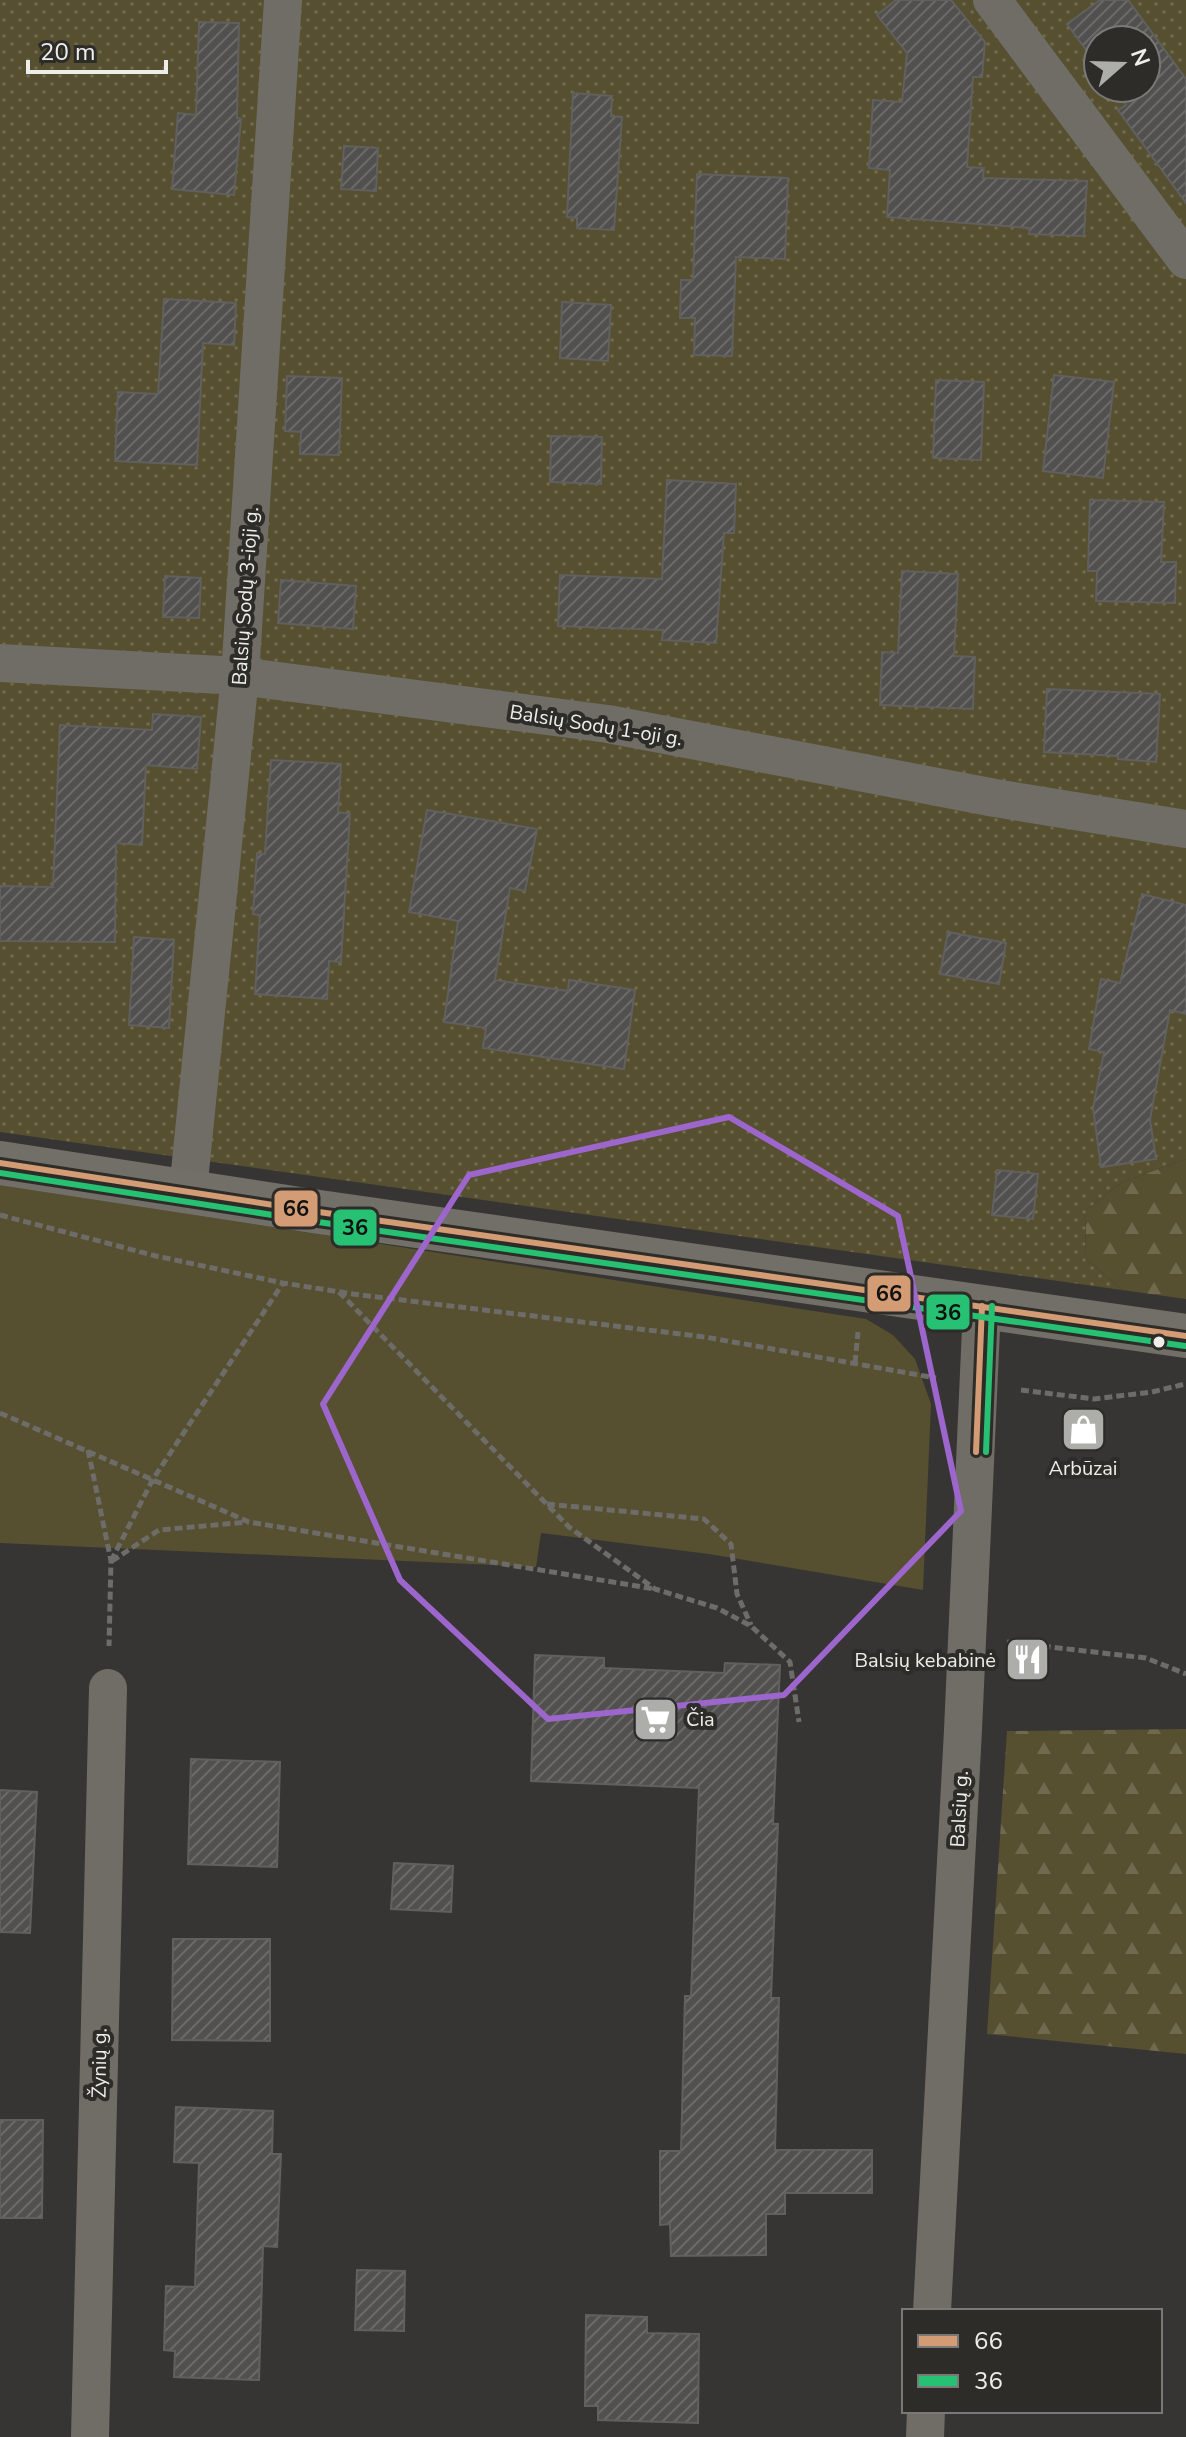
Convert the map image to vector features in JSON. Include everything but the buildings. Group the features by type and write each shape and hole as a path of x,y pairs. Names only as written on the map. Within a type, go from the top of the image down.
{"main road":[{"path":"0,1163 319,1212 1186,1336"}],"street":[{"name":"Balsių Sodų 3-ioji g.","path":"188,1191 240,676 283,0"},
{"path":"992,0 1186,260"},
{"name":"Balsių Sodų 1-oji g.","path":"0,663 240,676 608,724 980,795 1186,829"},
{"name":"Balsių g.","path":"932,2309 968,1638 982,1306"},
{"name":"Žynių g.","path":"90,2437 108,1688"},
{"path":"925,2437 926,2413"}],"path":[{"path":"0,1215 156,1256 283,1283 705,1337 979,1385 1094,1399 1152,1392 1186,1384"},
{"path":"111,1561 153,1479 283,1283"},
{"path":"339,1292 569,1527 655,1589"},
{"path":"0,1413 249,1522"},
{"path":"88,1449 111,1561 108,1688"},
{"path":"546,1504 704,1519 731,1544 737,1594 751,1626"},
{"path":"111,1561 159,1530 249,1522 655,1589 717,1608 751,1626 790,1662 799,1722"},
{"path":"968,1638 1146,1658 1186,1674"}],"highlighted area":[{"path":"729,1117 898,1216 961,1511 784,1695 548,1719 400,1580 323,1404 469,1175"}],"green space":[{"path":"0,0 1186,0 1186,1159 1122,1182 1086,1210 1085,1258 1122,1290 0,1132"},
{"path":"1186,1159 1186,1299 1122,1290 1085,1258 1086,1210 1122,1182"},
{"path":"0,1185 866,1319 893,1335 915,1359 931,1404 923,1590 709,1554 541,1533 536,1567 0,1543"},
{"path":"1186,1729 1186,2054 987,2034 1007,1731"}],"transit line":[{"name":"66","path":"0,1163 319,1212 1186,1336"},
{"name":"36","path":"0,1173 318,1222 1185,1346"},
{"name":"66","path":"976,1452 982,1306"},
{"name":"36","path":"986,1452 992,1306"}],"place":[{"name":"Arbūzai","path":"1083,1429"},
{"name":"Balsių kebabinė","path":"1027,1660"},
{"name":"Čia","path":"655,1719"}]}
